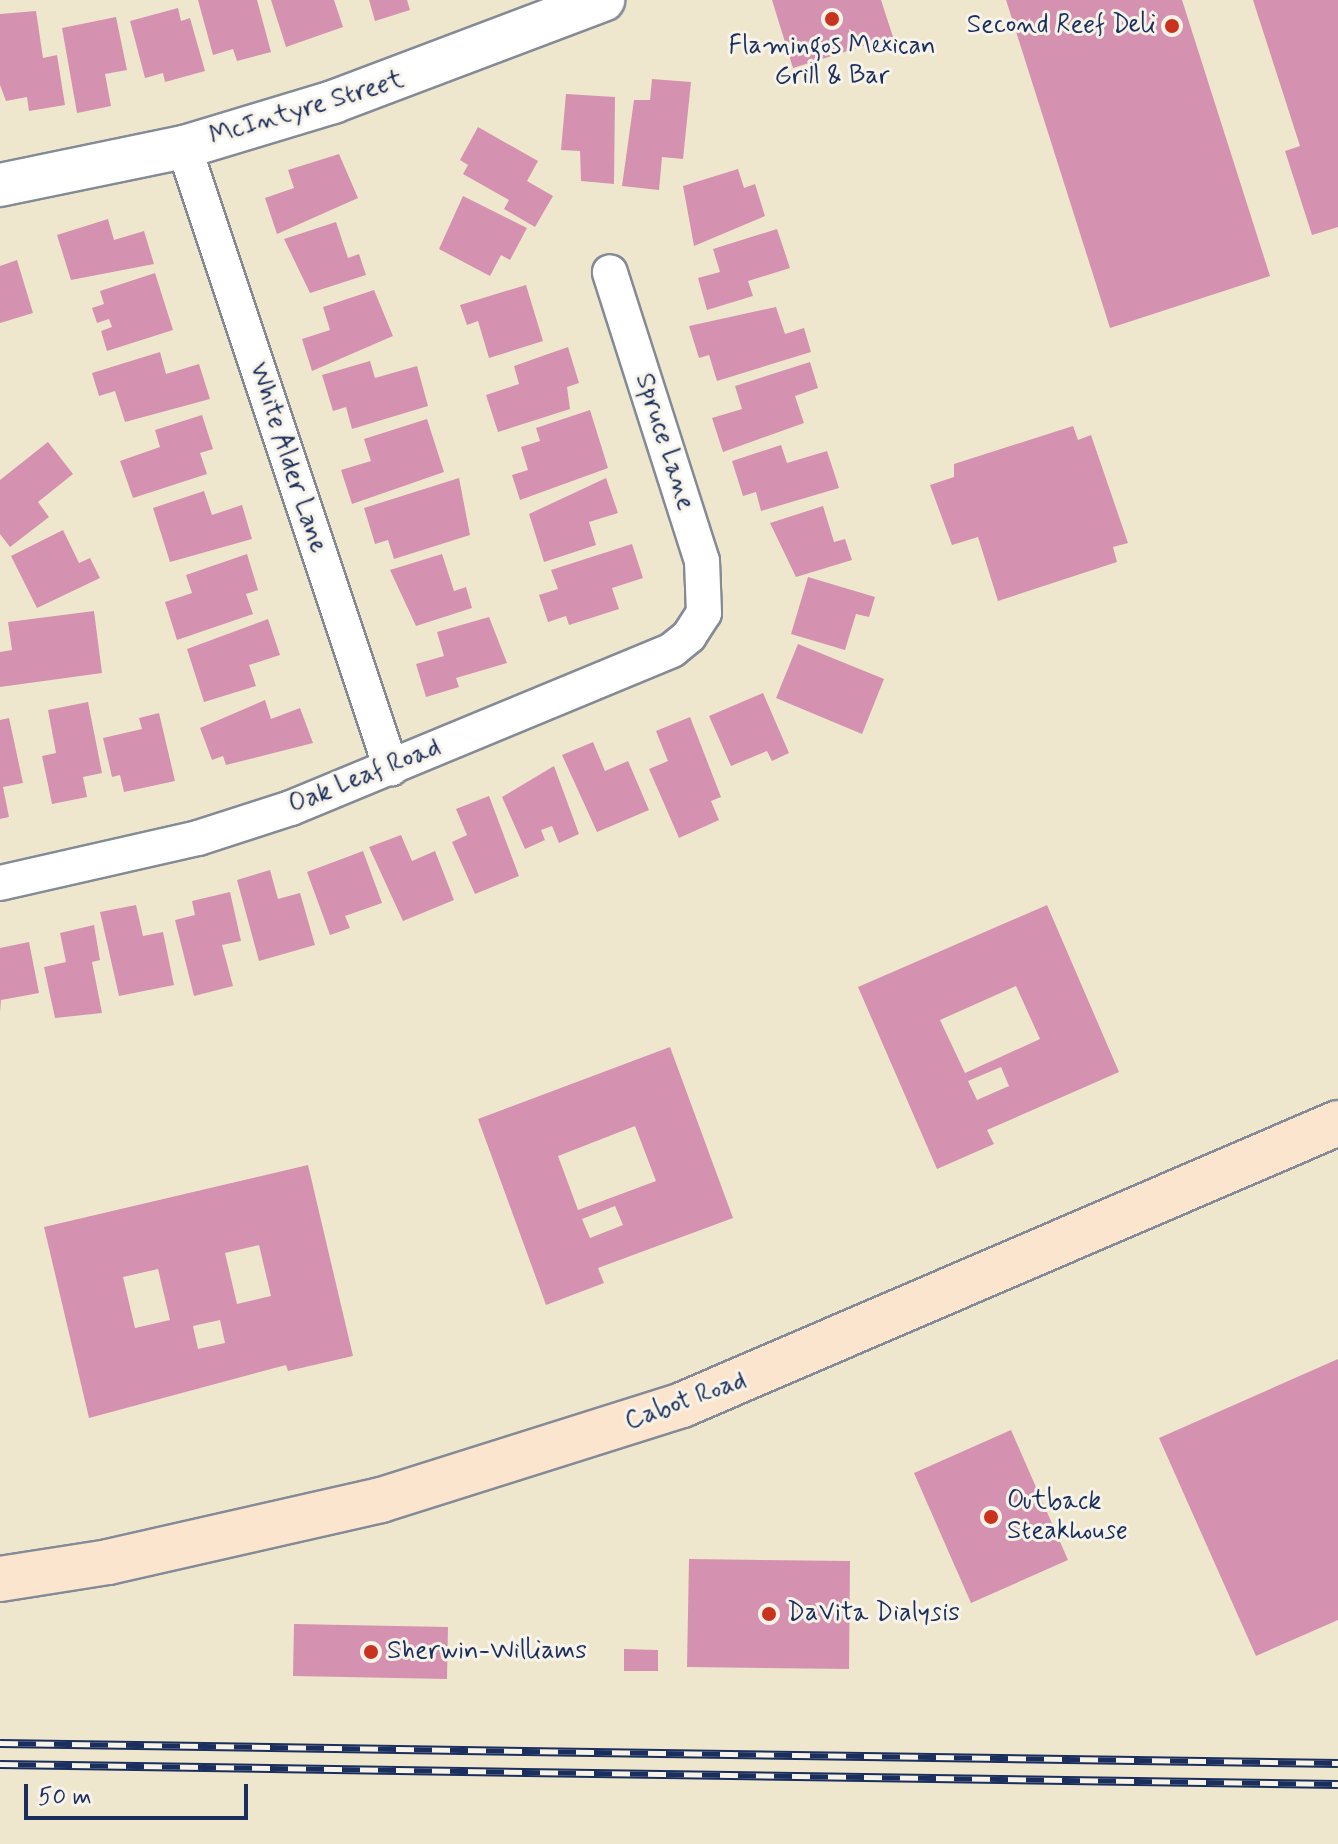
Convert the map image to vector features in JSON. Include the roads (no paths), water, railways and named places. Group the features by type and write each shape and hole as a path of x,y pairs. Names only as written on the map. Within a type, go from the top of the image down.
{"main road":[{"name":"Cabot Road","path":"0,1579 108,1562 381,1500 682,1405 1338,1123"}],"street":[{"name":"McIntyre Street","path":"0,185 184,147 467,57 603,0"},
{"name":"White Alder Lane","path":"184,147 391,768"},
{"name":"Spruce Lane","path":"610,272 702,561 704,613"},
{"name":"Oak Leaf Road","path":"0,883 198,838 391,768 672,650 704,613"}],"railway":[{"path":"0,1743 1338,1763"},
{"path":"0,1764 1338,1784"}],"place":[{"name":"Flamingos Mexican Grill & Bar","path":"832,19"},
{"name":"Second Reef Deli","path":"1172,26"},
{"name":"Outback Steakhouse","path":"991,1517"},
{"name":"DaVita Dialysis","path":"769,1614"},
{"name":"Sherwin-Williams","path":"371,1652"}]}
